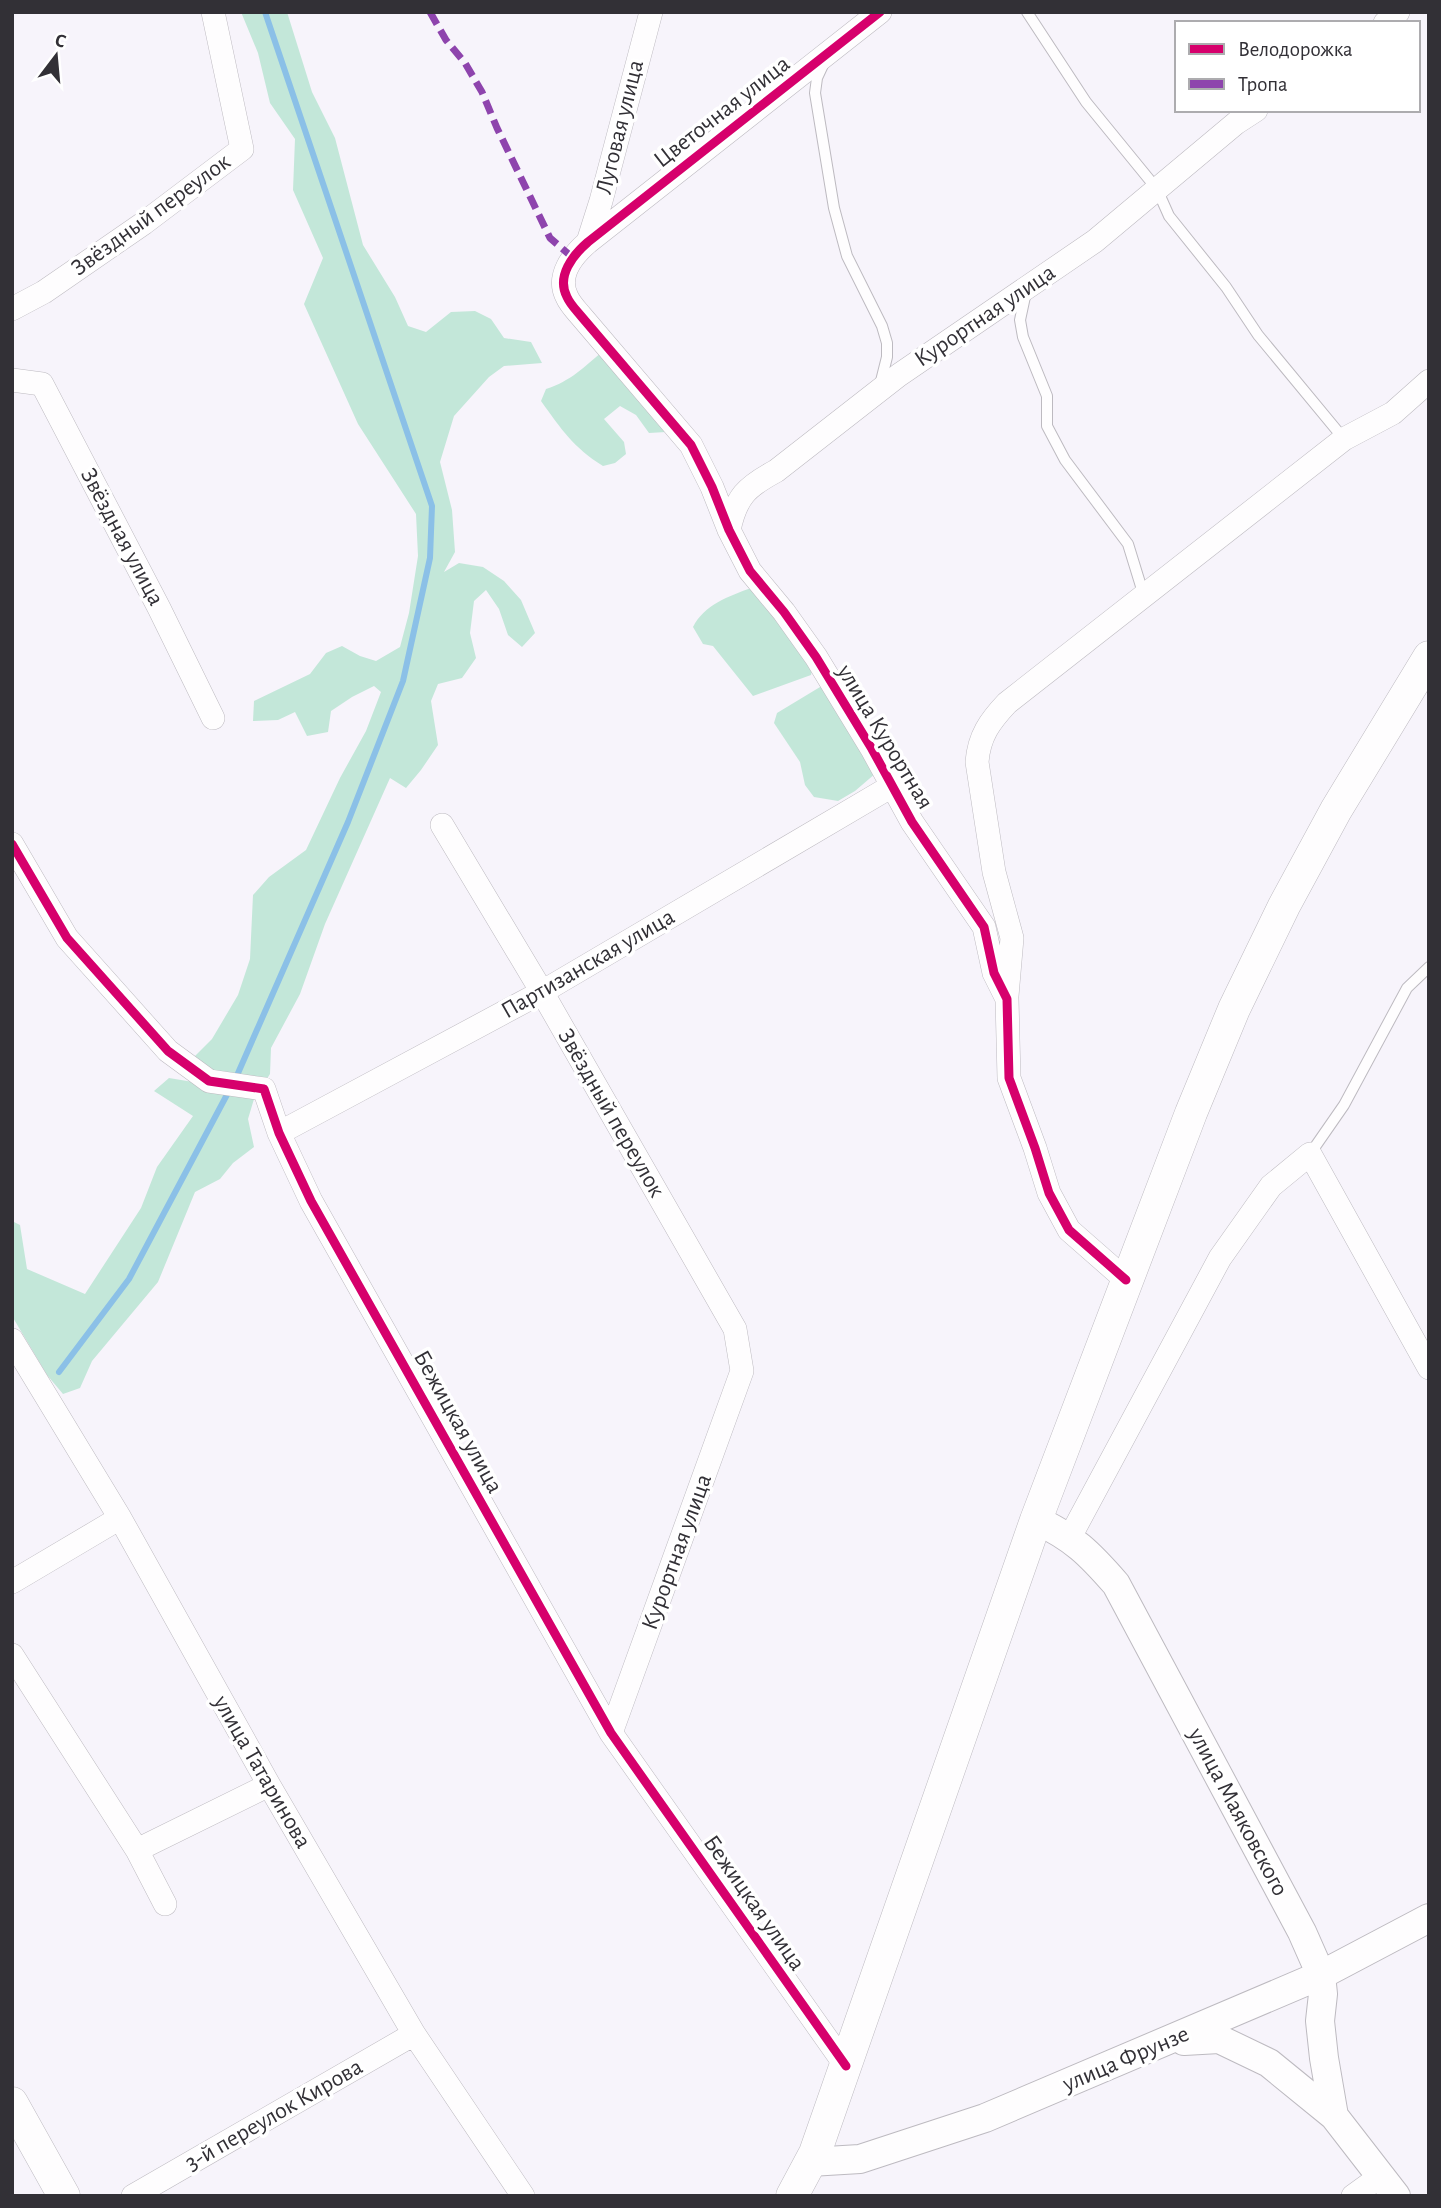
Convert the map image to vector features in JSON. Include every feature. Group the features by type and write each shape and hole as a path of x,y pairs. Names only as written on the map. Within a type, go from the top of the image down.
{"main road":[{"path":"792,2196 810,2162 846,2066 1036,1520 1191,1112 1234,1009 1284,906 1336,810 1429,657"},
{"path":"16,2119 64,2196"}],"street":[{"name":"Звёздный переулок","path":"12,309 44,292 144,223 242,149 213,12"},
{"name":"Луговая улица","path":"588,242 651,12"},
{"name":"Цветочная улица","path":"588,242 880,12"},
{"name":"Курортная улица","path":"729,530 733,509 754,483 776,471 899,375 1095,241 1236,123 1253,112"},
{"name":"улица Курортная","path":"588,242 572,257 563,282 566,297 691,445 750,571 816,657 912,822 984,927 994,973 1007,999 1009,1078 1049,1193 1069,1230 1126,1280"},
{"name":"Звёздная улица","path":"12,380 42,384 213,718"},
{"path":"1007,999 1012,938 994,872 977,762 978,747 989,722 1007,703 1345,439 1392,413 1429,381"},
{"name":"Партизанская улица","path":"279,1133 541,992 892,786"},
{"name":"Звёздный переулок","path":"442,825 735,1329 742,1371"},
{"name":"Бежицкая улица","path":"12,844 67,938 168,1051 209,1082 264,1089 279,1133 311,1201 611,1733 846,2066"},
{"path":"1070,1537 1220,1258 1271,1186 1310,1154 1429,1368"},
{"name":"улица Татаринова","path":"12,1340 120,1518 269,1785 414,2034 523,2196"},
{"name":"Курортная улица","path":"611,1733 742,1371"},
{"path":"12,1582 120,1518"},
{"name":"улица Маяковского","path":"1036,1520 1070,1537 1093,1557 1116,1584 1302,1932 1321,1975 1323,1994 1320,2021 1334,2116"},
{"path":"12,1655 137,1850 165,1904"},
{"path":"137,1850 269,1785"},
{"name":"улица Фрунзе","path":"810,2162 860,2159 985,2118 1321,1975 1429,1918"},
{"name":"3-й переулок Кирова","path":"133,2196 414,2034"},
{"name":"улица Маяковского","path":"1167,2042 1219,2039 1269,2063 1334,2116 1389,2185"},
{"path":"1353,2196 1389,2185"}],"lane":[{"path":"1027,12 1086,102 1157,189 1170,216 1226,288 1258,335 1345,439"},
{"path":"849,39 824,63 817,78 815,93 834,208 848,256 882,326 887,343 887,357 878,392"},
{"path":"1028,287 1022,301 1020,320 1023,337 1047,396 1047,426 1065,460 1128,544 1145,597"},
{"path":"1310,1154 1344,1105 1407,989 1429,967"}],"green space":[{"path":"241,12 287,12 312,92 335,138 363,245 395,297 408,326 426,332 451,312 475,311 491,319 504,338 531,342 542,363 504,366 489,377 454,416 440,462 452,510 455,552 444,572 459,563 483,567 504,581 521,600 535,633 522,647 508,635 499,609 486,590 474,601 470,633 476,658 462,678 438,684 431,701 438,745 421,770 406,788 390,778 325,924 300,994 271,1048 270,1074 254,1099 248,1119 254,1147 233,1163 220,1179 195,1192 158,1282 92,1361 80,1388 63,1394 47,1375 12,1316 12,1221 20,1225 27,1269 85,1294 141,1208 157,1167 193,1116 154,1091 169,1078 193,1082 193,1058 212,1039 238,995 250,959 253,895 269,877 306,850 366,731 381,692 374,686 352,697 331,711 328,732 307,736 295,712 278,720 253,721 254,701 310,674 326,653 342,646 376,661 400,647 409,613 418,556 416,514 358,424 304,304 323,258 293,190 295,139 270,103 258,53"},
{"path":"603,351 666,432 649,433 636,415 620,406 604,419 624,442 626,454 615,463 603,466 576,445 541,401 546,389 570,378"},
{"path":"751,588 817,648 811,675 753,696 713,646 703,644 693,627 710,607"},
{"path":"825,684 876,773 838,801 814,797 805,785 800,762 774,723 777,713"}],"waterway":[{"path":"235,1080 348,822 403,681 430,558 432,506 265,12"},
{"path":"59,1372 129,1279 230,1089"}],"marked path":[{"path":"430,12 482,92 550,238 572,257"}],"cycle path":[{"path":"880,12 588,242 568,267 564,289 573,307 691,445 750,571 816,657 872,749 912,822 984,927 994,973 1007,999 1009,1078 1049,1193 1069,1230 1126,1280"},
{"path":"12,844 67,938 168,1051 209,1081 264,1089 279,1133 311,1201 611,1733 846,2066"}]}
